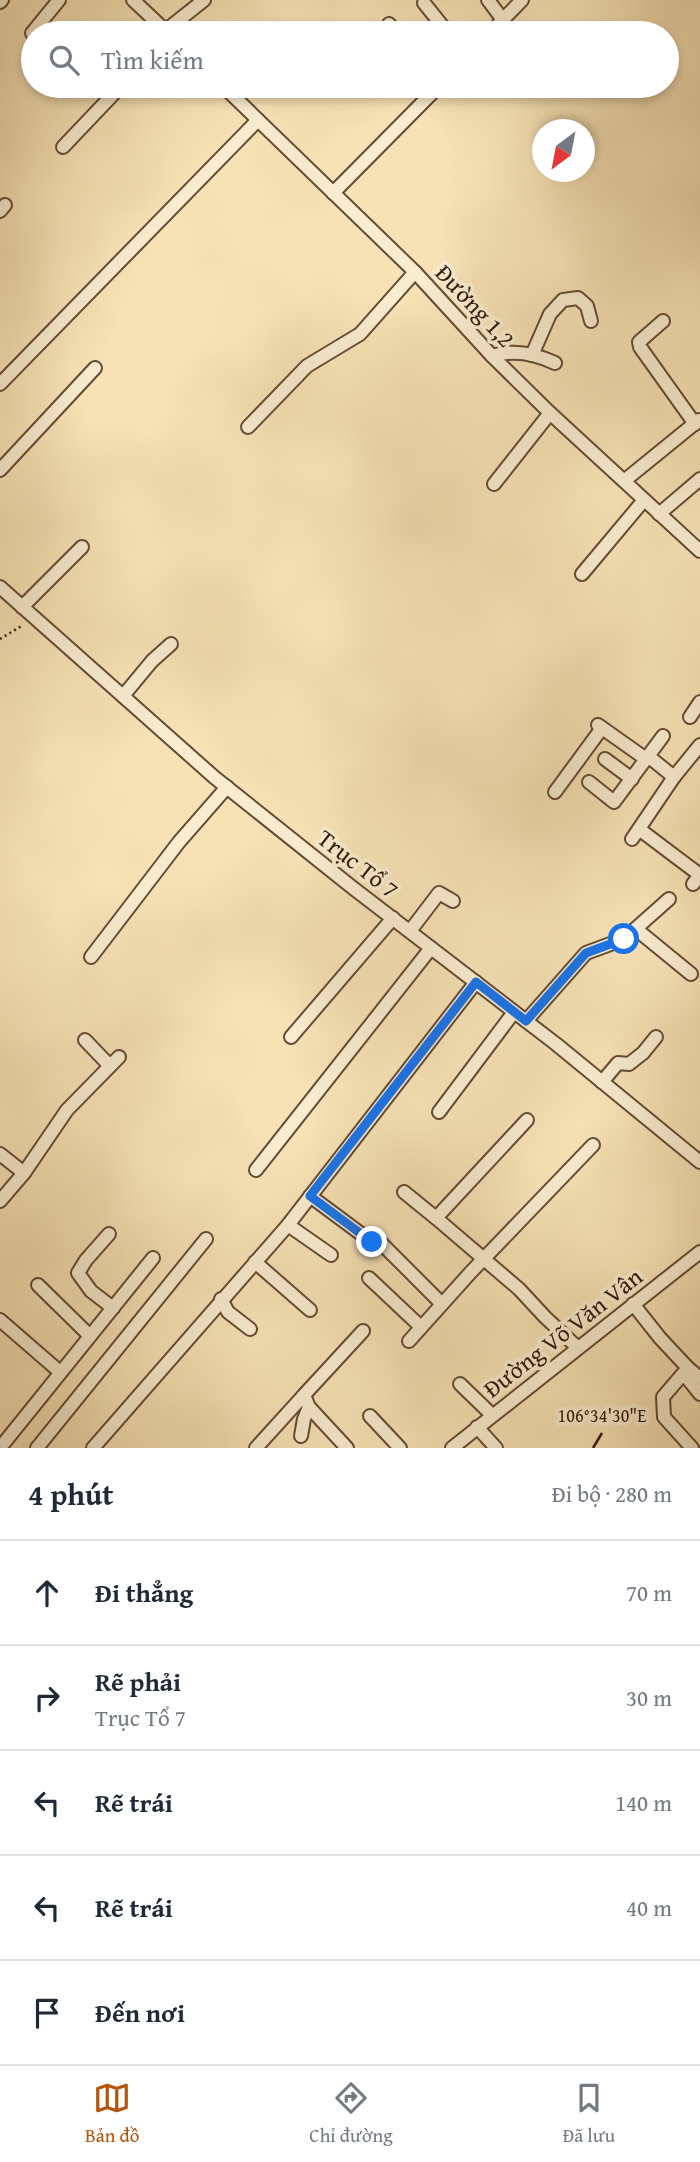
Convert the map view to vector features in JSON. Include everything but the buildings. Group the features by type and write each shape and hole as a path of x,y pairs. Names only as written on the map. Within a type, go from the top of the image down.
{"street":[{"path":"42,21 59,0"},
{"path":"133,0 155,21"},
{"path":"180,21 204,0"},
{"path":"488,0 503,20 522,0"},
{"path":"424,3 438,21"},
{"path":"62,146 109,98"},
{"name":"Đường 1,2","path":"237,98 415,272 492,356 550,413 700,551"},
{"path":"334,193 427,98"},
{"path":"0,384 258,120"},
{"path":"248,427 307,366 360,334 415,272"},
{"path":"532,355 550,314 563,300 578,298 587,306 591,321"},
{"path":"624,481 697,421 640,347 639,342 663,321"},
{"path":"492,356 508,351 555,363"},
{"path":"0,470 95,368"},
{"path":"494,484 550,413"},
{"path":"659,514 700,479"},
{"path":"582,574 644,500"},
{"path":"22,607 82,548"},
{"name":"Trục Tổ 7","path":"0,587 227,787 526,1021 700,1162"},
{"path":"123,696 152,661 171,644"},
{"path":"690,718 700,702"},
{"path":"555,792 600,726 674,777"},
{"path":"589,782 614,803 663,736"},
{"path":"694,884 700,875 635,834 674,777 700,745"},
{"path":"605,759 632,779"},
{"path":"91,957 179,842 227,787"},
{"path":"410,931 439,893 453,901"},
{"path":"526,1021 586,953 624,939 669,899"},
{"path":"291,1037 393,918"},
{"path":"636,929 691,974"},
{"path":"256,1170 431,948"},
{"path":"93,1448 288,1224 476,982"},
{"path":"439,1112 514,1012"},
{"path":"602,1082 618,1063 629,1064 643,1053 656,1037"},
{"path":"0,1201 24,1173 67,1110 114,1061 85,1040"},
{"path":"436,1217 527,1120"},
{"path":"409,1341 593,1145"},
{"path":"0,1154 24,1173"},
{"path":"404,1192 519,1289 578,1348"},
{"path":"310,1196 376,1243 442,1304"},
{"path":"288,1224 331,1255"},
{"path":"109,1234 78,1273 91,1290 113,1308"},
{"path":"37,1448 206,1239"},
{"name":"Đường Võ Văn Vân","path":"452,1448 700,1252"},
{"path":"5,1443 153,1258"},
{"path":"255,1262 310,1310"},
{"path":"369,1278 421,1327"},
{"path":"38,1285 90,1336"},
{"path":"221,1299 228,1312 250,1329"},
{"path":"634,1304 686,1371 700,1394"},
{"path":"0,1320 60,1372"},
{"path":"256,1448 307,1401 362,1331"},
{"path":"686,1371 700,1378"},
{"path":"686,1371 663,1397 664,1417 691,1448"},
{"path":"460,1384 492,1415"},
{"path":"301,1436 307,1401"},
{"path":"307,1401 347,1448"},
{"path":"370,1416 400,1448"},
{"path":"477,1427 496,1448"}],"path":[{"path":"0,639 35,618"}],"route":[{"path":"372,1242 310,1196 476,982 526,1021 586,953 624,939"}]}
